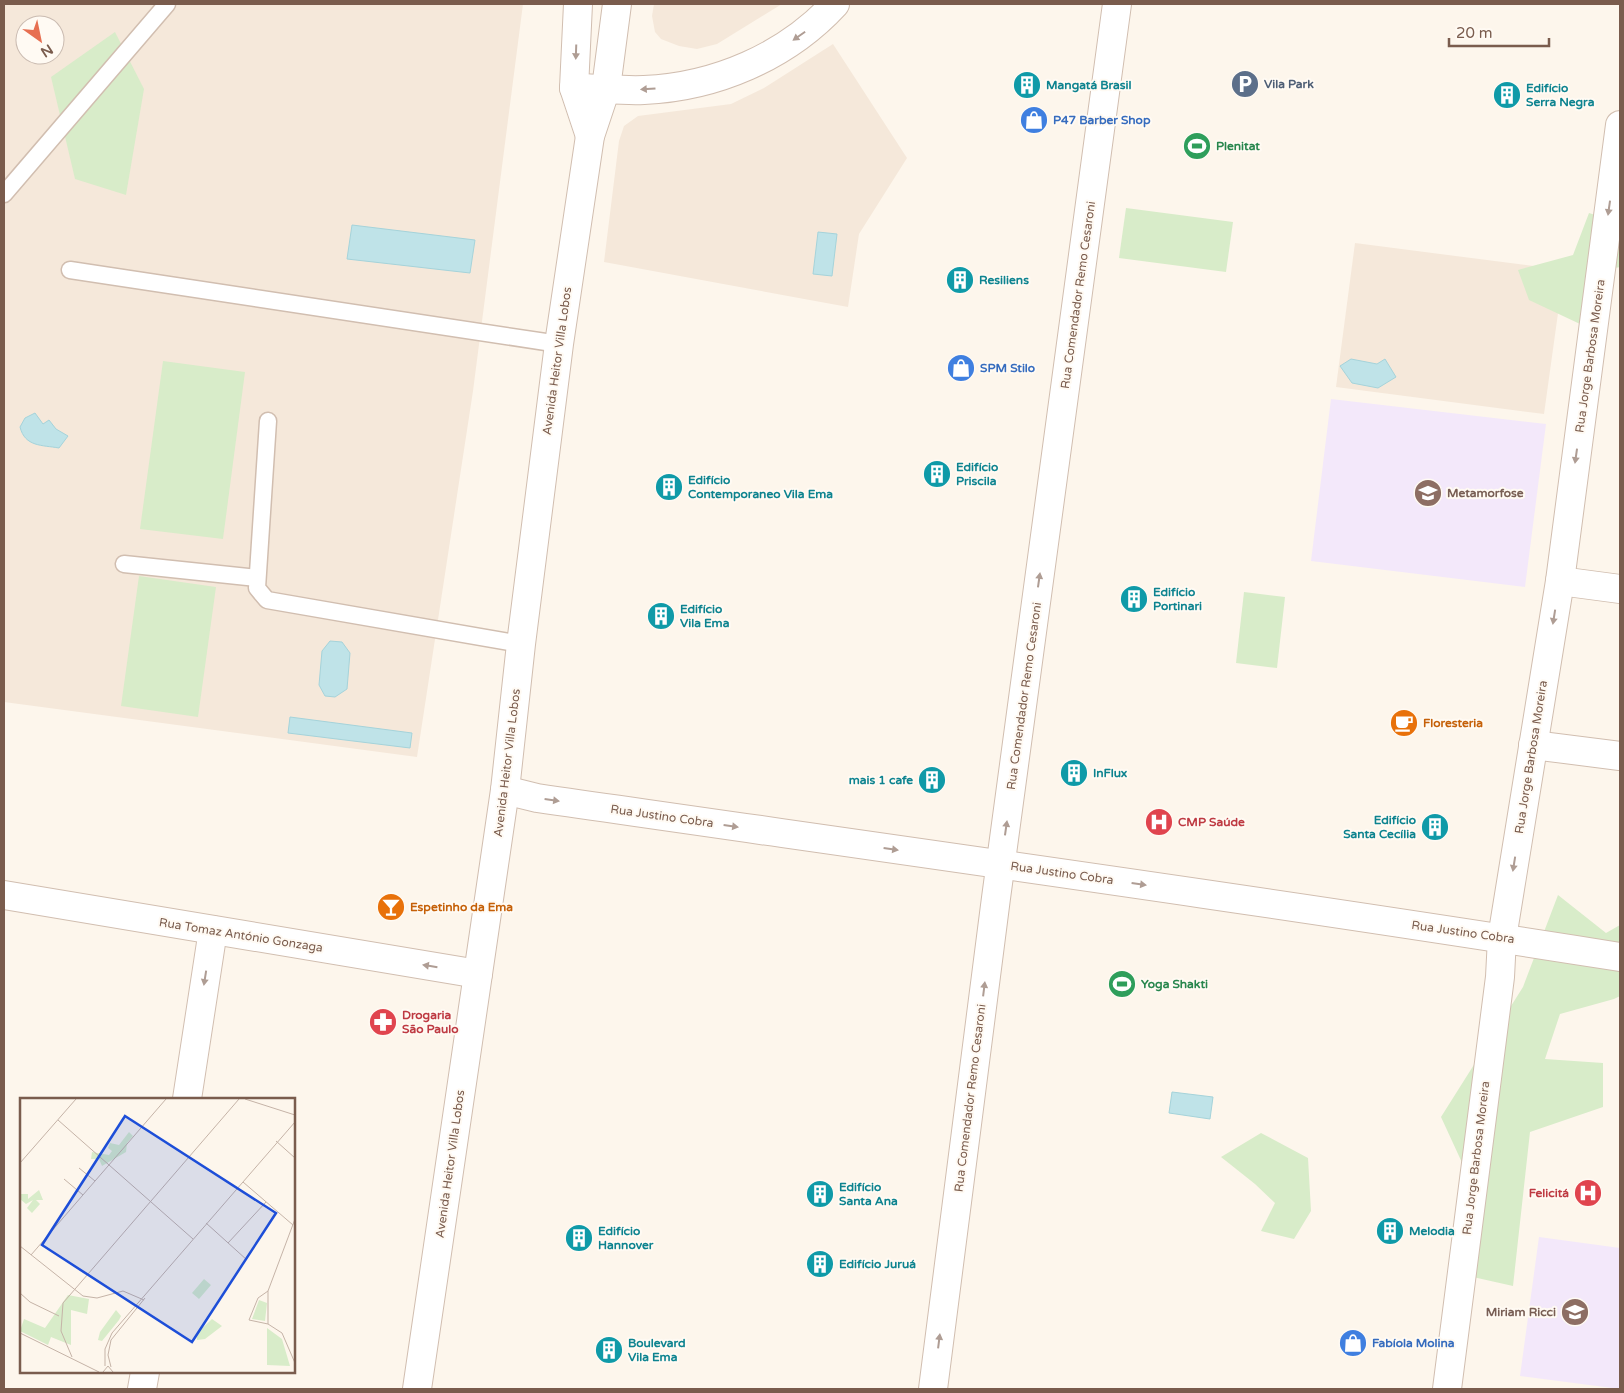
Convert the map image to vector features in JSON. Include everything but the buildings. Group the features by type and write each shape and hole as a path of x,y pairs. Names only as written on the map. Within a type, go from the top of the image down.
{"street":[{"name":"Avenida Heitor Villa Lobos","path":"578,4 574,88 590,136"},
{"name":"Avenida Heitor Villa Lobos","path":"417,1389 505,790 521,644 559,344 590,136 606,88 617,4"},
{"path":"574,88 642,90 679,87 715,78 749,66 782,48 805,32 835,4"},
{"name":"Rua Comendador Remo Cesaroni","path":"933,1389 1001,865 1117,4"},
{"name":"Rua Jorge Barbosa Moreira","path":"1447,1389 1500,977 1502,938 1560,581 1620,125"},
{"path":"1560,581 1620,589"},
{"path":"1533,745 1620,756"},
{"name":"Rua Justino Cobra","path":"505,790 537,798 1502,938 1620,957"},
{"name":"Rua Tomaz António Gonzaga","path":"4,895 478,974"},
{"path":"187,1098 213,930"},
{"path":"142,1389 145,1373"}],"lane":[{"path":"4,194 167,4"},
{"path":"70,270 559,344"},
{"path":"268,421 257,578 257,588 267,600 521,644"},
{"path":"124,564 257,578"}],"shaded area":[{"path":"4,4 523,4 473,391 417,757 4,702"},
{"path":"654,4 782,4 717,44 697,49 679,46 661,39 655,32 652,16"},
{"path":"833,44 907,158 859,234 848,307 604,262 619,141 624,126 638,116 731,104 764,88"},
{"path":"1355,243 1564,270 1544,414 1336,387"},
{"name":"Metamorfose","path":"1331,399 1546,424 1525,587 1311,561"},
{"name":"Miriam Ricci","path":"1539,1237 1620,1248 1620,1389 1520,1376"}],"green space":[{"path":"115,32 144,89 126,195 75,179 51,77"},
{"path":"1126,208 1233,222 1226,272 1119,258"},
{"path":"1589,213 1620,223 1620,267 1596,272 1580,324 1529,300 1518,270 1573,255"},
{"path":"163,361 245,372 223,539 140,529"},
{"path":"139,576 216,587 198,717 121,706"},
{"path":"1244,592 1285,597 1277,668 1236,663"},
{"path":"1558,895 1606,933 1620,925 1620,996 1560,1014 1545,1059 1603,1063 1603,1107 1530,1132 1513,1286 1464,1275 1476,1193 1441,1117 1523,987"},
{"path":"1261,1133 1308,1158 1311,1211 1294,1239 1261,1231 1275,1203 1221,1157"}],"water":[{"path":"352,225 475,240 470,273 347,259"},
{"path":"818,232 837,234 832,276 813,274"},
{"path":"1351,359 1377,364 1385,359 1396,377 1378,388 1352,383 1340,366"},
{"path":"35,413 43,424 49,420 56,429 68,436 59,448 35,444 22,434 20,427 25,418"},
{"path":"330,641 342,642 350,653 347,689 335,697 325,696 319,685 322,651"},
{"path":"290,717 412,733 410,748 288,733"},
{"path":"1172,1092 1213,1097 1210,1119 1169,1113"}],"place":[{"name":"Vila Park","path":"1245,84"},
{"name":"Mangatá Brasil","path":"1027,85"},
{"name":"Edifício Serra Negra","path":"1507,95"},
{"name":"P47 Barber Shop","path":"1034,120"},
{"name":"Plenitat","path":"1197,146"},
{"name":"Resiliens","path":"960,280"},
{"name":"SPM Stilo","path":"961,368"},
{"name":"Edifício Priscila","path":"937,474"},
{"name":"Edifício Contemporaneo Vila Ema","path":"669,487"},
{"name":"Metamorfose","path":"1428,493"},
{"name":"Edifício Portinari","path":"1134,599"},
{"name":"Edifício Vila Ema","path":"661,616"},
{"name":"Floresteria","path":"1404,723"},
{"name":"InFlux","path":"1074,773"},
{"name":"mais 1 cafe","path":"932,780"},
{"name":"CMP Saúde","path":"1159,822"},
{"name":"Edifício Santa Cecília","path":"1435,827"},
{"name":"Espetinho da Ema","path":"391,907"},
{"name":"Yoga Shakti","path":"1122,984"},
{"name":"Drogaria São Paulo","path":"383,1022"},
{"name":"Felicitá","path":"1588,1193"},
{"name":"Edifício Santa Ana","path":"820,1194"},
{"name":"Melodia","path":"1390,1231"},
{"name":"Edifício Hannover","path":"579,1238"},
{"name":"Edifício Juruá","path":"820,1264"},
{"name":"Miriam Ricci","path":"1575,1312"},
{"name":"Fabíola Molina","path":"1353,1343"},
{"name":"Boulevard Vila Ema","path":"609,1350"}]}
